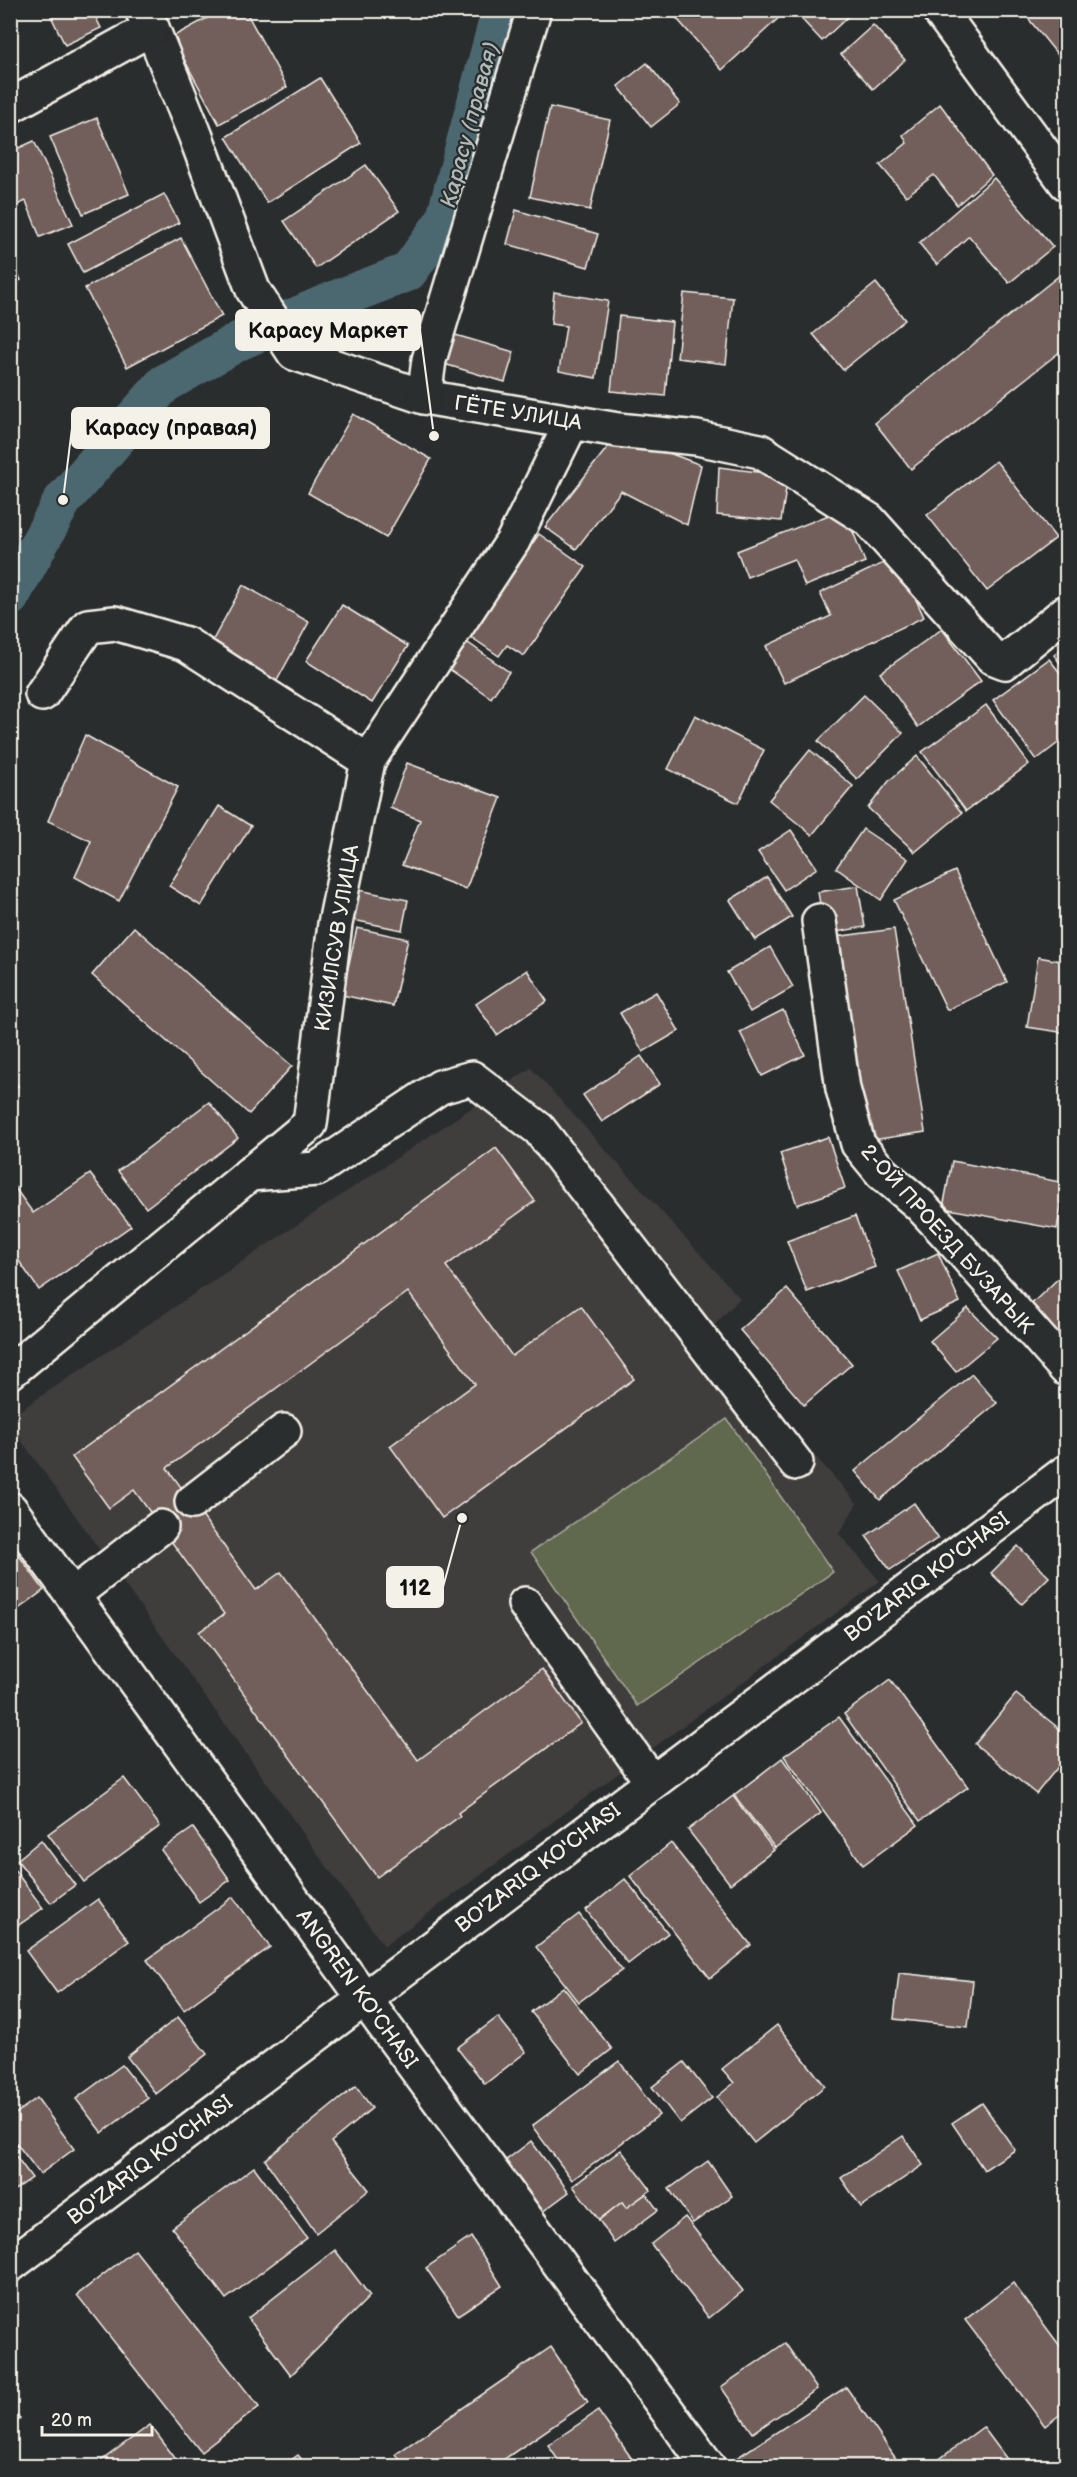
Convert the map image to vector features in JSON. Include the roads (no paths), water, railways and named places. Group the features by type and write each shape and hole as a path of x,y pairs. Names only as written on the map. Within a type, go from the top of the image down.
{"street":[{"path":"424,397 429,360 534,10"},
{"path":"939,10 1066,183"},
{"path":"10,106 147,19"},
{"name":"ГЁТЕ УЛИЦА","path":"147,19 196,137 253,290 294,353 424,397 618,430 698,438 760,451 869,520 992,657 1005,662 1066,612"},
{"name":"КИЗИЛСУВ УЛИЦА","path":"10,1372 310,1124 335,924 368,761 513,541 572,422"},
{"path":"42,694 88,626 115,623 186,644 368,761"},
{"name":"2-ОЙ ПРОЕЗД БУЗАРЫК","path":"819,921 843,1089 858,1144 882,1173 920,1205 946,1233 1066,1369"},
{"path":"249,1174 317,1169 440,1087 472,1078 539,1129 796,1463"},
{"path":"192,1502 284,1431"},
{"name":"BO'ZARIQ KO'CHASI","path":"10,2265 1066,1472"},
{"name":"ANGREN KO'CHASI","path":"10,1509 364,1998 708,2466"},
{"path":"73,1595 161,1527"},
{"path":"525,1604 652,1782"}],"waterway":[{"name":"Карасу (правая)","path":"10,597 63,500 164,384 239,341 408,272 445,220 501,10"}],"place":[{"name":"Карасу Маркет","path":"434,436"},
{"name":"Карасу (правая)","path":"63,500"},
{"name":"112","path":"462,1518"}]}
